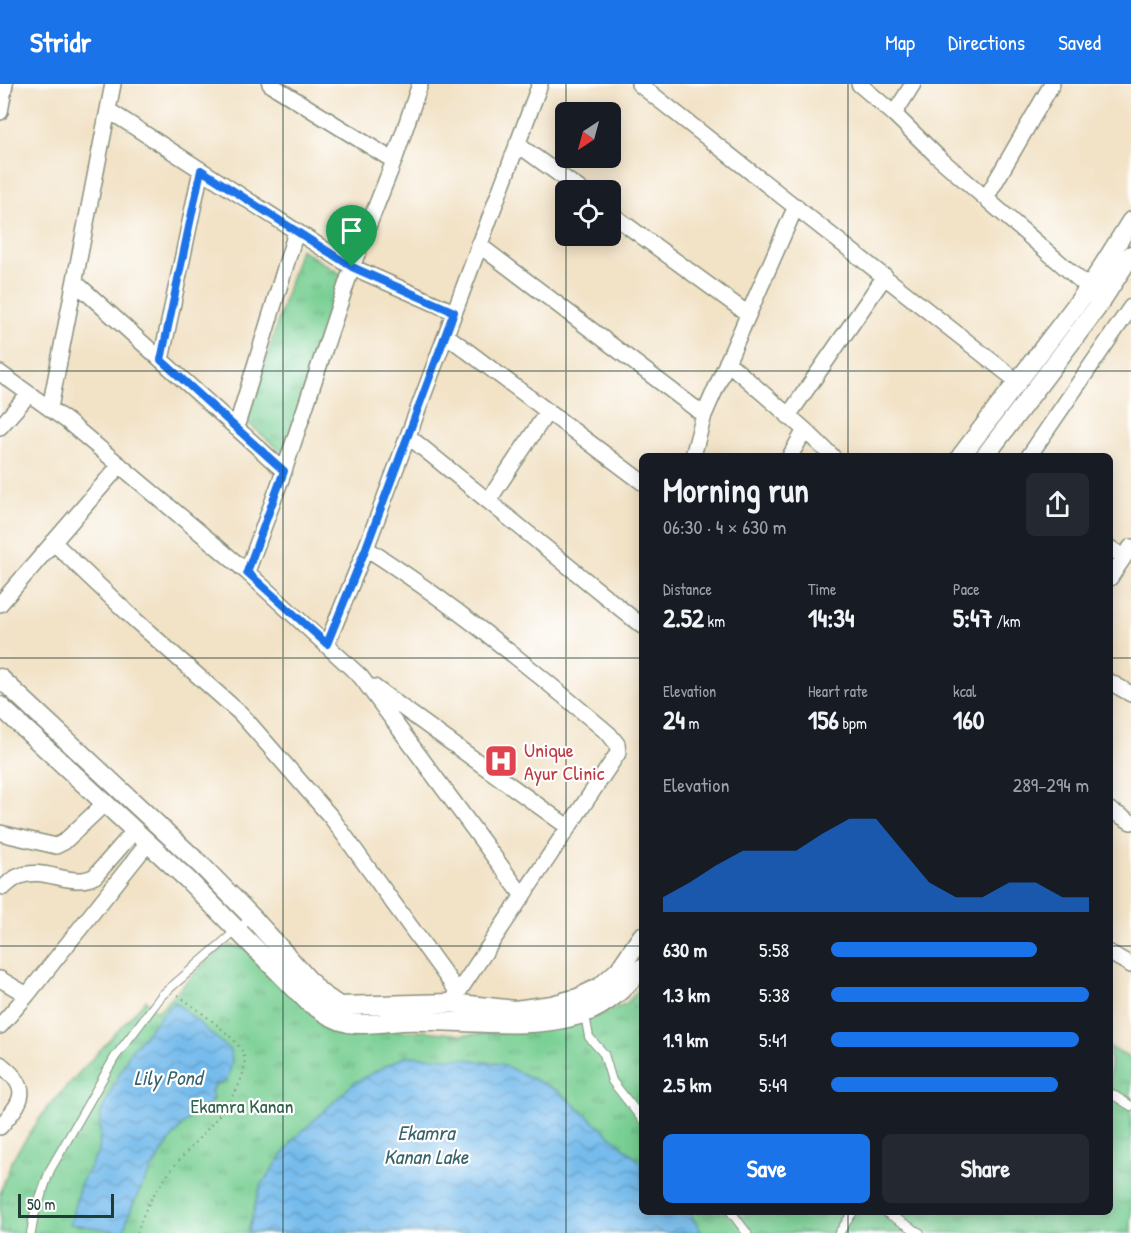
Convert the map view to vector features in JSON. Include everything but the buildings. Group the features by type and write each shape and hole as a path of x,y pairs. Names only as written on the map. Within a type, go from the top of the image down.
{"street":[{"path":"0,112 5,84"},
{"path":"50,408 113,84"},
{"path":"270,84 394,161"},
{"path":"247,572 284,471 352,267 394,161 420,84"},
{"path":"327,644 366,548 540,84"},
{"path":"639,84 1017,381"},
{"path":"859,84 894,114 938,158 1089,288"},
{"path":"894,114 913,84"},
{"path":"986,198 1053,84"},
{"path":"108,110 352,267 454,312"},
{"path":"517,144 566,180"},
{"path":"161,360 201,170"},
{"path":"694,453 704,415 796,206"},
{"path":"621,221 748,314"},
{"path":"963,453 1089,288 1131,221"},
{"path":"236,428 296,232"},
{"path":"480,245 704,415"},
{"path":"987,453 1095,309 1131,255"},
{"path":"788,416 885,276"},
{"path":"75,282 284,471"},
{"path":"1031,453 1131,307"},
{"path":"446,335 639,480"},
{"path":"727,362 829,453"},
{"path":"0,373 50,408 120,465 247,572 361,677 568,827"},
{"path":"0,427 29,394"},
{"path":"488,501 548,411"},
{"path":"995,411 1009,423"},
{"path":"792,453 805,430"},
{"path":"408,436 639,624"},
{"path":"0,604 120,465"},
{"path":"53,542 135,620 242,714 331,817 454,997"},
{"path":"366,548 400,569 508,649 609,734 617,744 618,753 454,997"},
{"path":"1113,549 1128,552 1113,574"},
{"path":"361,677 523,896"},
{"path":"0,678 204,868 252,917 320,993 339,1006 454,997 515,1010 552,1005 578,998 600,987 619,970 639,940"},
{"path":"1113,684 1131,694"},
{"path":"0,706 187,879 308,1002 330,1017 348,1023 365,1024 423,1021 531,1023 554,1021 584,1013 604,1004 622,990 639,971"},
{"path":"0,833 56,846 64,842 105,803"},
{"path":"1113,812 1131,822"},
{"path":"4,887 21,874 51,875 77,881 87,880 95,876 135,830"},
{"path":"0,1026 148,843"},
{"path":"1113,955 1131,965"},
{"path":"0,978 27,995"},
{"path":"0,1064 18,1082 21,1097 20,1104 0,1127"}],"lane":[{"path":"31,1233 34,1216 50,1170 115,1057 162,995 252,917"},
{"path":"584,1013 589,1037 604,1054 612,1081 639,1115"},
{"path":"1113,1095 1131,1106"},
{"path":"733,1215 747,1233"},
{"path":"839,1233 851,1215"},
{"path":"890,1215 920,1233"}],"path":[{"path":"137,1233 150,1200 238,1087 245,1063 243,1054 234,1041 170,988"}],"green space":[{"path":"300,249 344,276 283,453 247,422"},
{"name":"Ekamra Kanan","path":"229,946 241,947 256,953 365,1031 424,1031 462,1035 530,1031 598,1016 627,1003 639,990 639,1215 1113,1215 1113,1049 1131,1059 1131,1233 0,1233 0,1194 13,1158 47,1108 146,1000 157,1012 214,954"}],"water":[{"name":"Lily Pond","path":"174,1001 231,1051 232,1063 227,1081 215,1085 211,1091 213,1100 184,1124 172,1138 139,1192 124,1232 70,1224 80,1185 99,1150 101,1112 131,1050"},
{"name":"Ekamra Kanan Lake","path":"406,1056 501,1064 558,1091 639,1160 639,1215 691,1215 702,1233 248,1233 260,1187 295,1138 355,1082"}],"place":[{"name":"Unique Ayur Clinic","path":"501,761"}],"route":[{"path":"201,170 352,267 454,312 366,548 327,644 247,572 284,471 161,360 201,170"}]}
